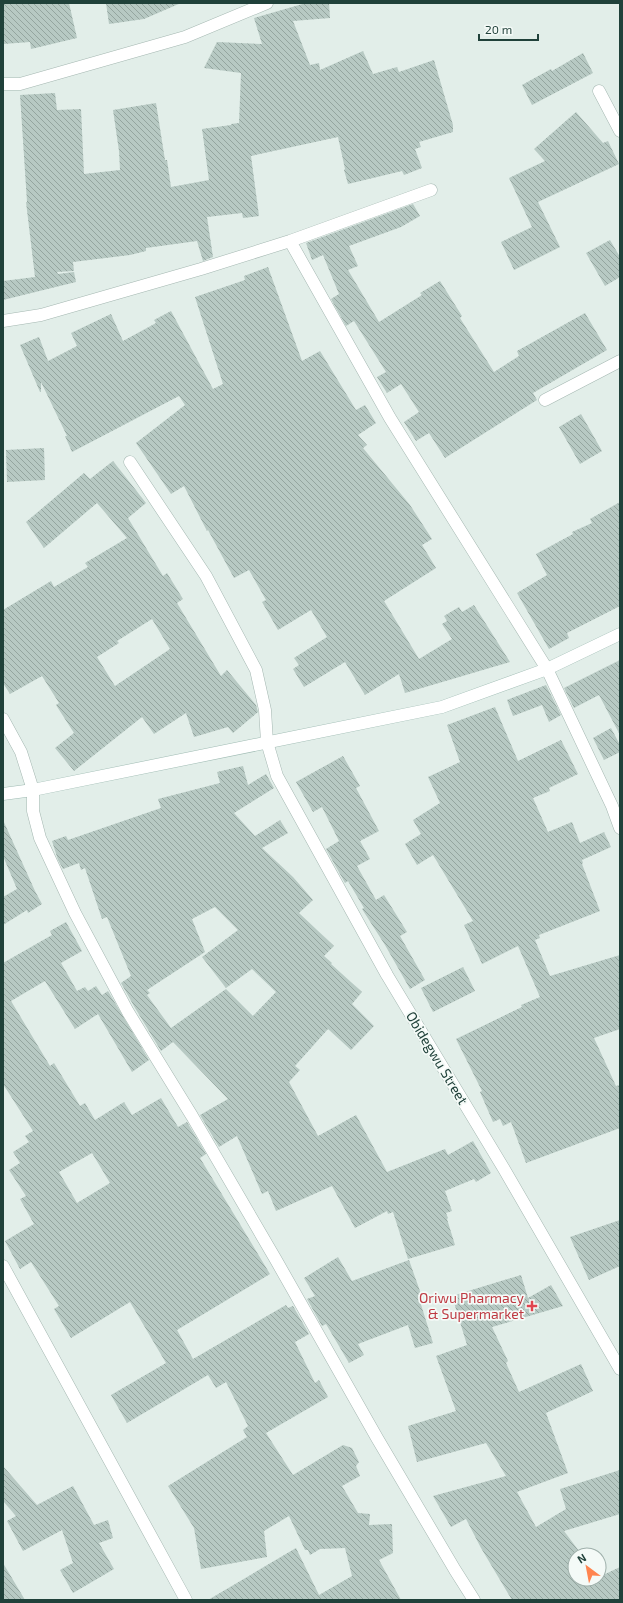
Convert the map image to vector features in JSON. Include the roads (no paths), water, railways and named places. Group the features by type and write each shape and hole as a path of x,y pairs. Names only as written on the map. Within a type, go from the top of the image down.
{"street":[{"path":"3,84 20,84 185,37 267,3"},
{"path":"599,91 620,131"},
{"path":"3,321 41,315 201,270 290,241 431,190"},
{"path":"290,241 390,418 547,669 612,806 620,828"},
{"path":"545,400 620,361"},
{"name":"Obidegwu Street","path":"130,462 206,576 256,670 266,710 267,742 277,776 387,975 508,1176 620,1369"},
{"path":"3,794 33,790 442,707 547,669 620,634"},
{"path":"3,719 21,752 33,790 33,811 40,838 75,913 128,1012 192,1116 381,1445 474,1600"},
{"path":"3,1266 186,1600"}],"place":[{"name":"Oriwu Pharmacy & Supermarket","path":"532,1306"}]}
